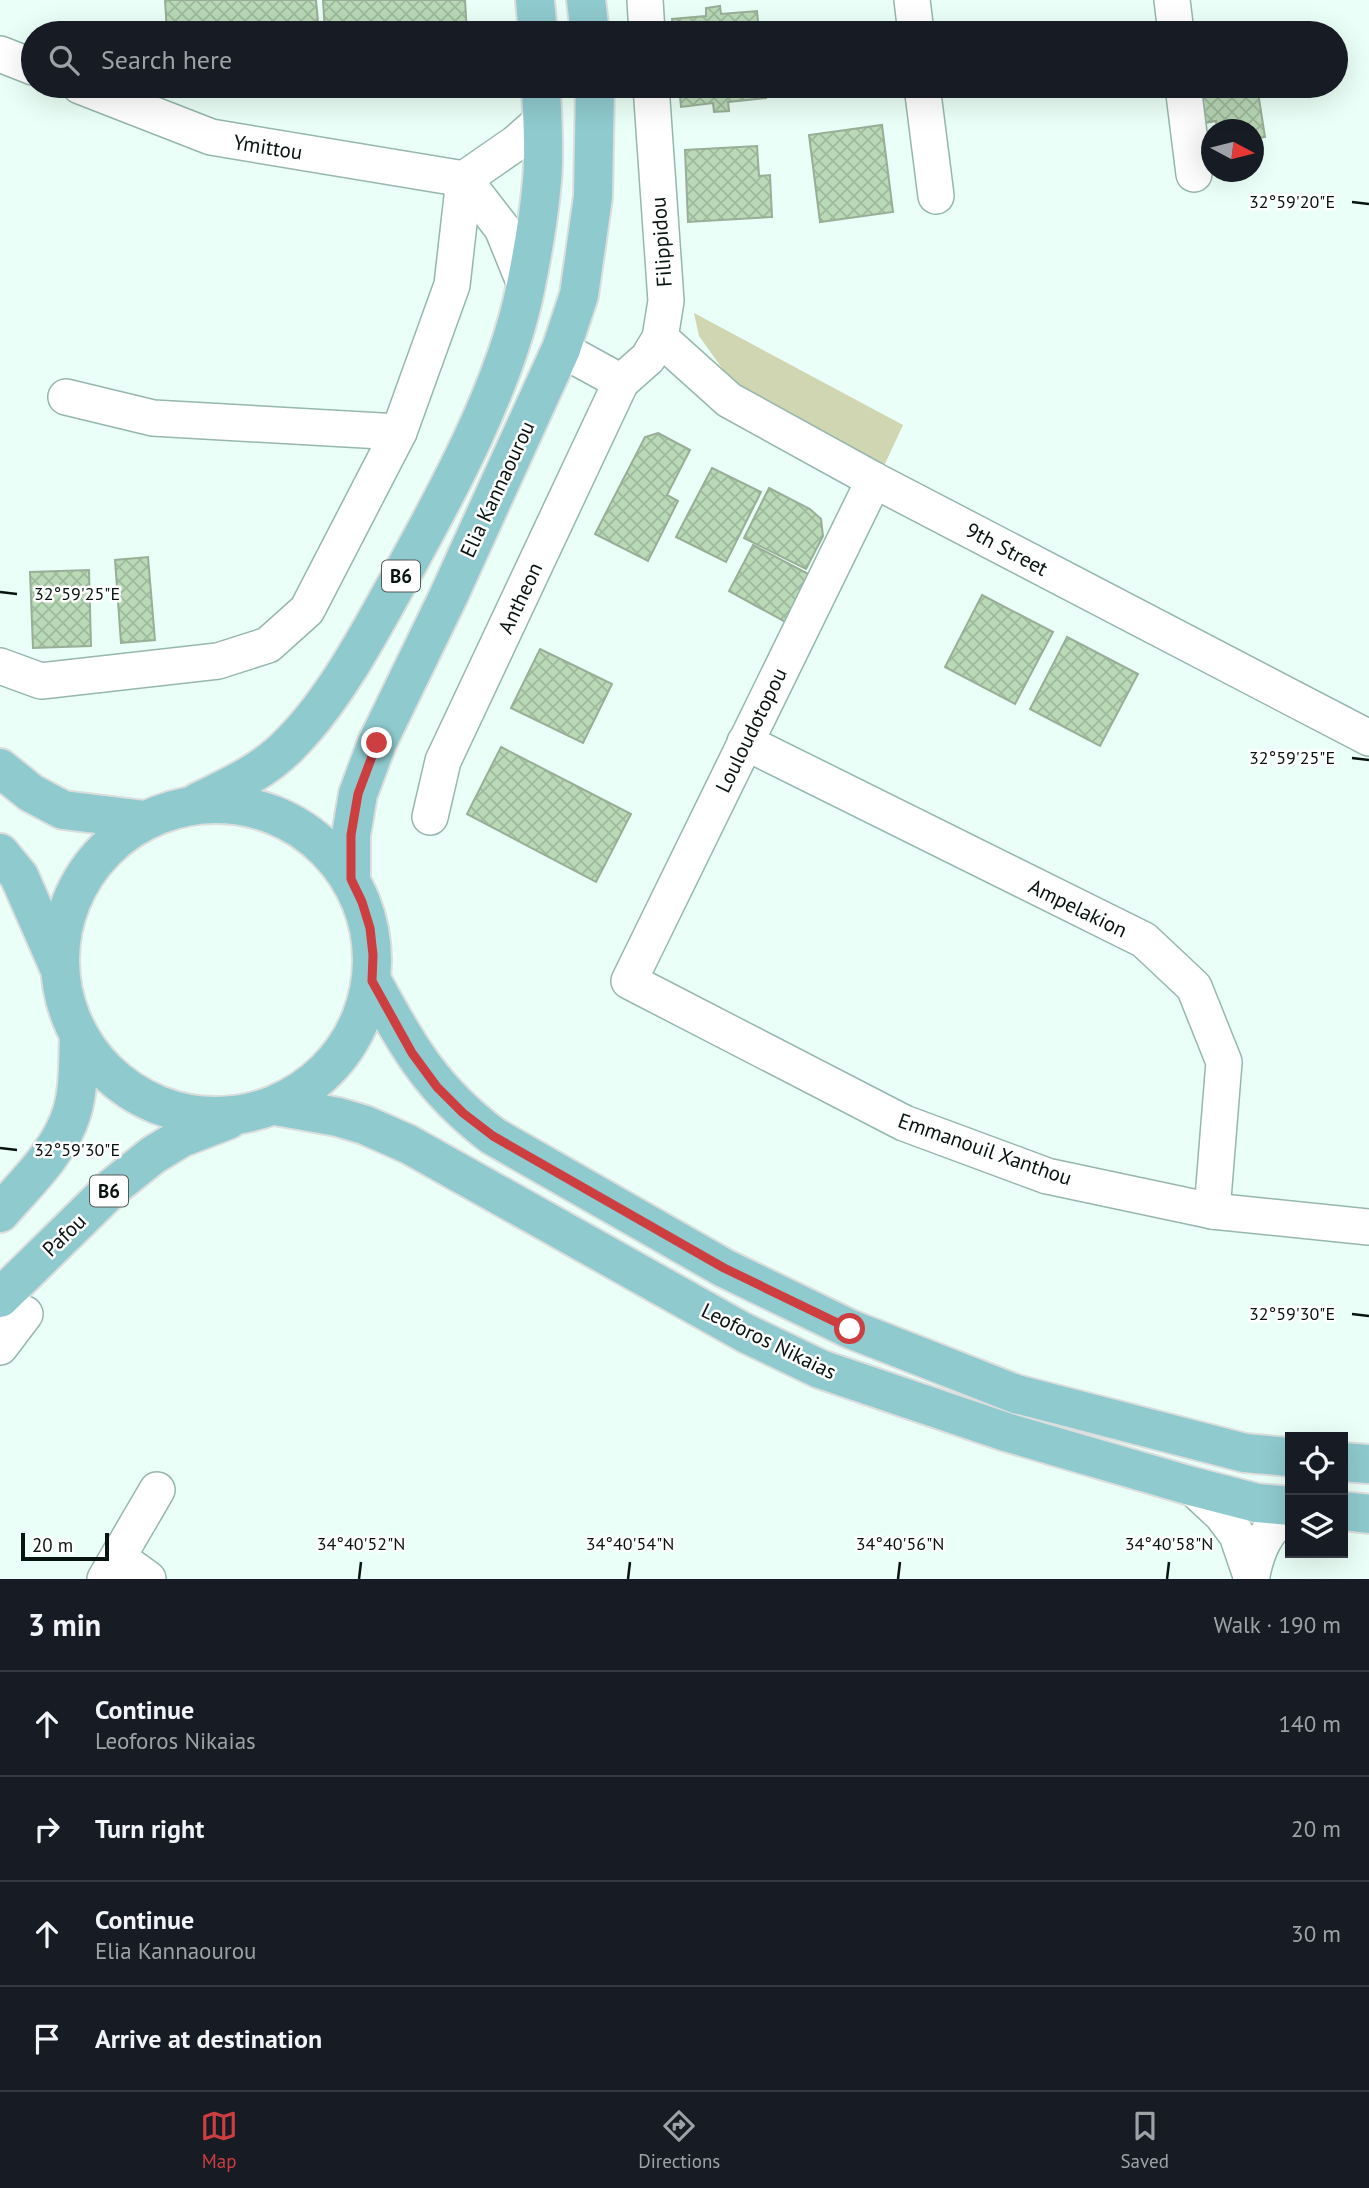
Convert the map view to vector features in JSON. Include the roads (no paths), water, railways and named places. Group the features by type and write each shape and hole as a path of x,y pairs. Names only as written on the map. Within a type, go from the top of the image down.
{"main road":[{"path":"535,0 536,21"},
{"path":"586,0 589,21"},
{"name":"Elia Kannaourou","path":"351,879 351,835 358,794 377,743 448,597 561,349 579,295 593,197 595,98"},
{"name":"B6","path":"193,804 235,784 291,744 320,709 372,629 421,540 480,420 511,341 526,287 542,179 542,103"},
{"path":"0,768 31,793 63,810 145,820"},
{"name":"B6","path":"224,803 254,807 310,833 351,879 362,902 370,928 373,955 372,981 361,1021 340,1057 312,1085 276,1106 240,1116 202,1117 164,1109 130,1092 101,1068 79,1037 66,1005 60,971 64,925 80,882 108,846 145,820 176,807 193,804 224,803"},
{"path":"0,853 19,876 60,971"},
{"path":"372,981 412,1053 437,1087 463,1113 493,1136 724,1268 850,1329 1016,1394 1245,1452 1285,1456"},
{"name":"B6","path":"0,1213 53,1150 71,1113 78,1084 79,1037"},
{"name":"Leoforos Nikaias","path":"276,1106 338,1117 365,1125 408,1144 746,1333 820,1369 1006,1432 1191,1486 1285,1507"},
{"name":"Pafou","path":"13,1306 113,1187 153,1155 181,1138 240,1116"},
{"path":"1348,1462 1369,1464"},
{"path":"1348,1512 1369,1514"}],"street":[{"path":"645,0 646,21"},
{"path":"912,0 915,21"},
{"path":"1172,0 1175,21"},
{"path":"0,54 21,62"},
{"name":"Ymittou","path":"111,98 211,137 464,179"},
{"name":"Filippidou","path":"621,382 648,358 660,338 666,301 652,98"},
{"path":"924,98 936,196"},
{"path":"1184,98 1194,174"},
{"path":"0,666 41,681 218,661 268,645 307,610 399,432 452,285 464,179 516,143 542,103"},
{"path":"464,179 502,228 526,287"},
{"name":"9th Street","path":"660,338 729,400 874,480 1369,738"},
{"path":"561,349 621,382"},
{"name":"Antheon","path":"430,817 443,761 621,382"},
{"path":"66,397 153,418 399,432"},
{"name":"Louloudotopou","path":"629,981 874,480"},
{"name":"Ampelakion","path":"745,743 1144,940 1194,986 1224,1062 1212,1212"},
{"name":"Emmanouil Xanthou","path":"629,981 904,1123 1047,1176 1212,1212 1369,1227"},
{"path":"0,1346 13,1306"},
{"path":"1191,1486 1222,1515 1237,1535 1252,1579"},
{"path":"148,1579 112,1568 158,1490"},
{"path":"1252,1579 1256,1553 1262,1540 1285,1513"}]}
